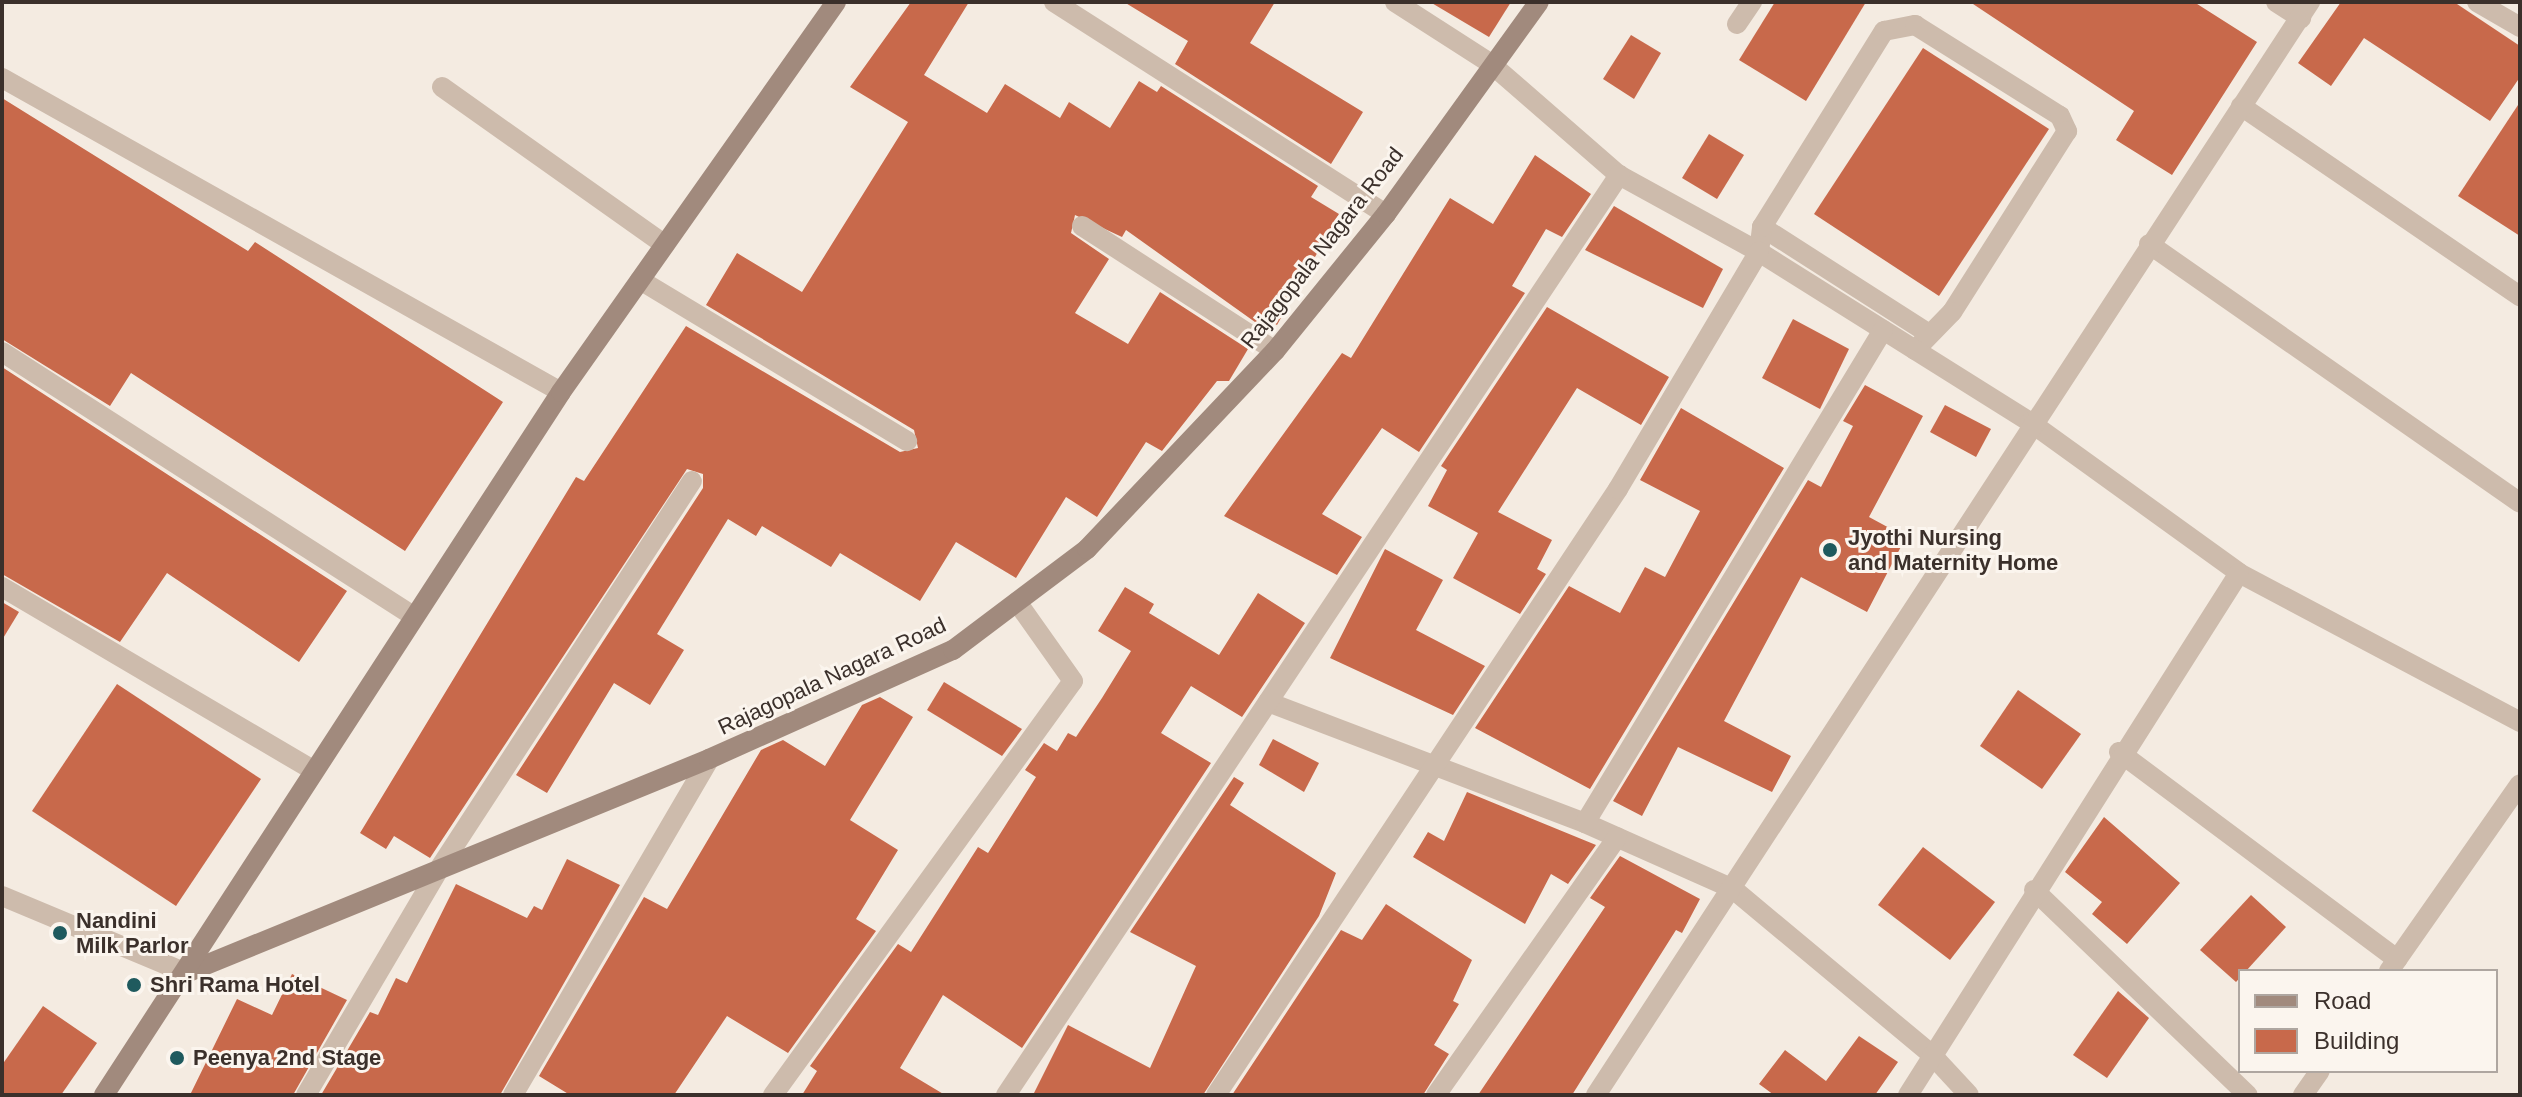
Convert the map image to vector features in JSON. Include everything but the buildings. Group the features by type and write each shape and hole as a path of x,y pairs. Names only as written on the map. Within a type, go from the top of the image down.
{"street":[{"path":"104,1095 561,392 836,2"},
{"path":"1054,2 1386,214"},
{"path":"1395,2 1490,63 1619,175 1759,252 2030,422 2239,573 2520,722"},
{"name":"Rajagopala Nagara Road","path":"186,973 709,759 953,650 1087,549 1275,351 1386,214 1490,63 1539,2"},
{"path":"1737,24 1752,2"},
{"path":"1596,1095 1733,889 2030,422 2306,10 2276,2"},
{"path":"2477,2 2520,27"},
{"path":"1216,1095 1432,764 1618,489 1759,252 1762,227 1884,31 1900,23 1915,25 2060,116 2067,131 2062,144 1952,312 1928,333 1915,350"},
{"path":"2,78 561,392"},
{"path":"442,87 665,245"},
{"path":"2241,106 2520,296"},
{"path":"1006,1095 1619,175"},
{"path":"1082,226 1275,351"},
{"path":"1762,227 1928,333"},
{"path":"2149,244 2520,503"},
{"path":"640,280 907,441"},
{"path":"1585,823 1883,330"},
{"path":"2,352 413,616"},
{"path":"306,1095 439,869 692,481"},
{"path":"1908,1095 2119,752 2239,573"},
{"path":"2,587 314,771"},
{"path":"773,1095 1073,681 1017,602"},
{"path":"1268,702 1585,823 1733,889 1932,1055 1969,1095"},
{"path":"2119,752 2393,965 2520,784"},
{"path":"513,1095 709,759"},
{"path":"1436,1095 1617,837"},
{"path":"2034,890 2248,1095"},
{"path":"2,896 186,973"},
{"path":"2303,1095 2319,1073"}],"place":[{"name":"Jyothi Nursing and Maternity Home","path":"1830,550"},
{"name":"Nandini Milk Parlor","path":"60,933"},
{"name":"Shri Rama Hotel","path":"134,985"},
{"name":"Peenya 2nd Stage","path":"177,1058"}]}
